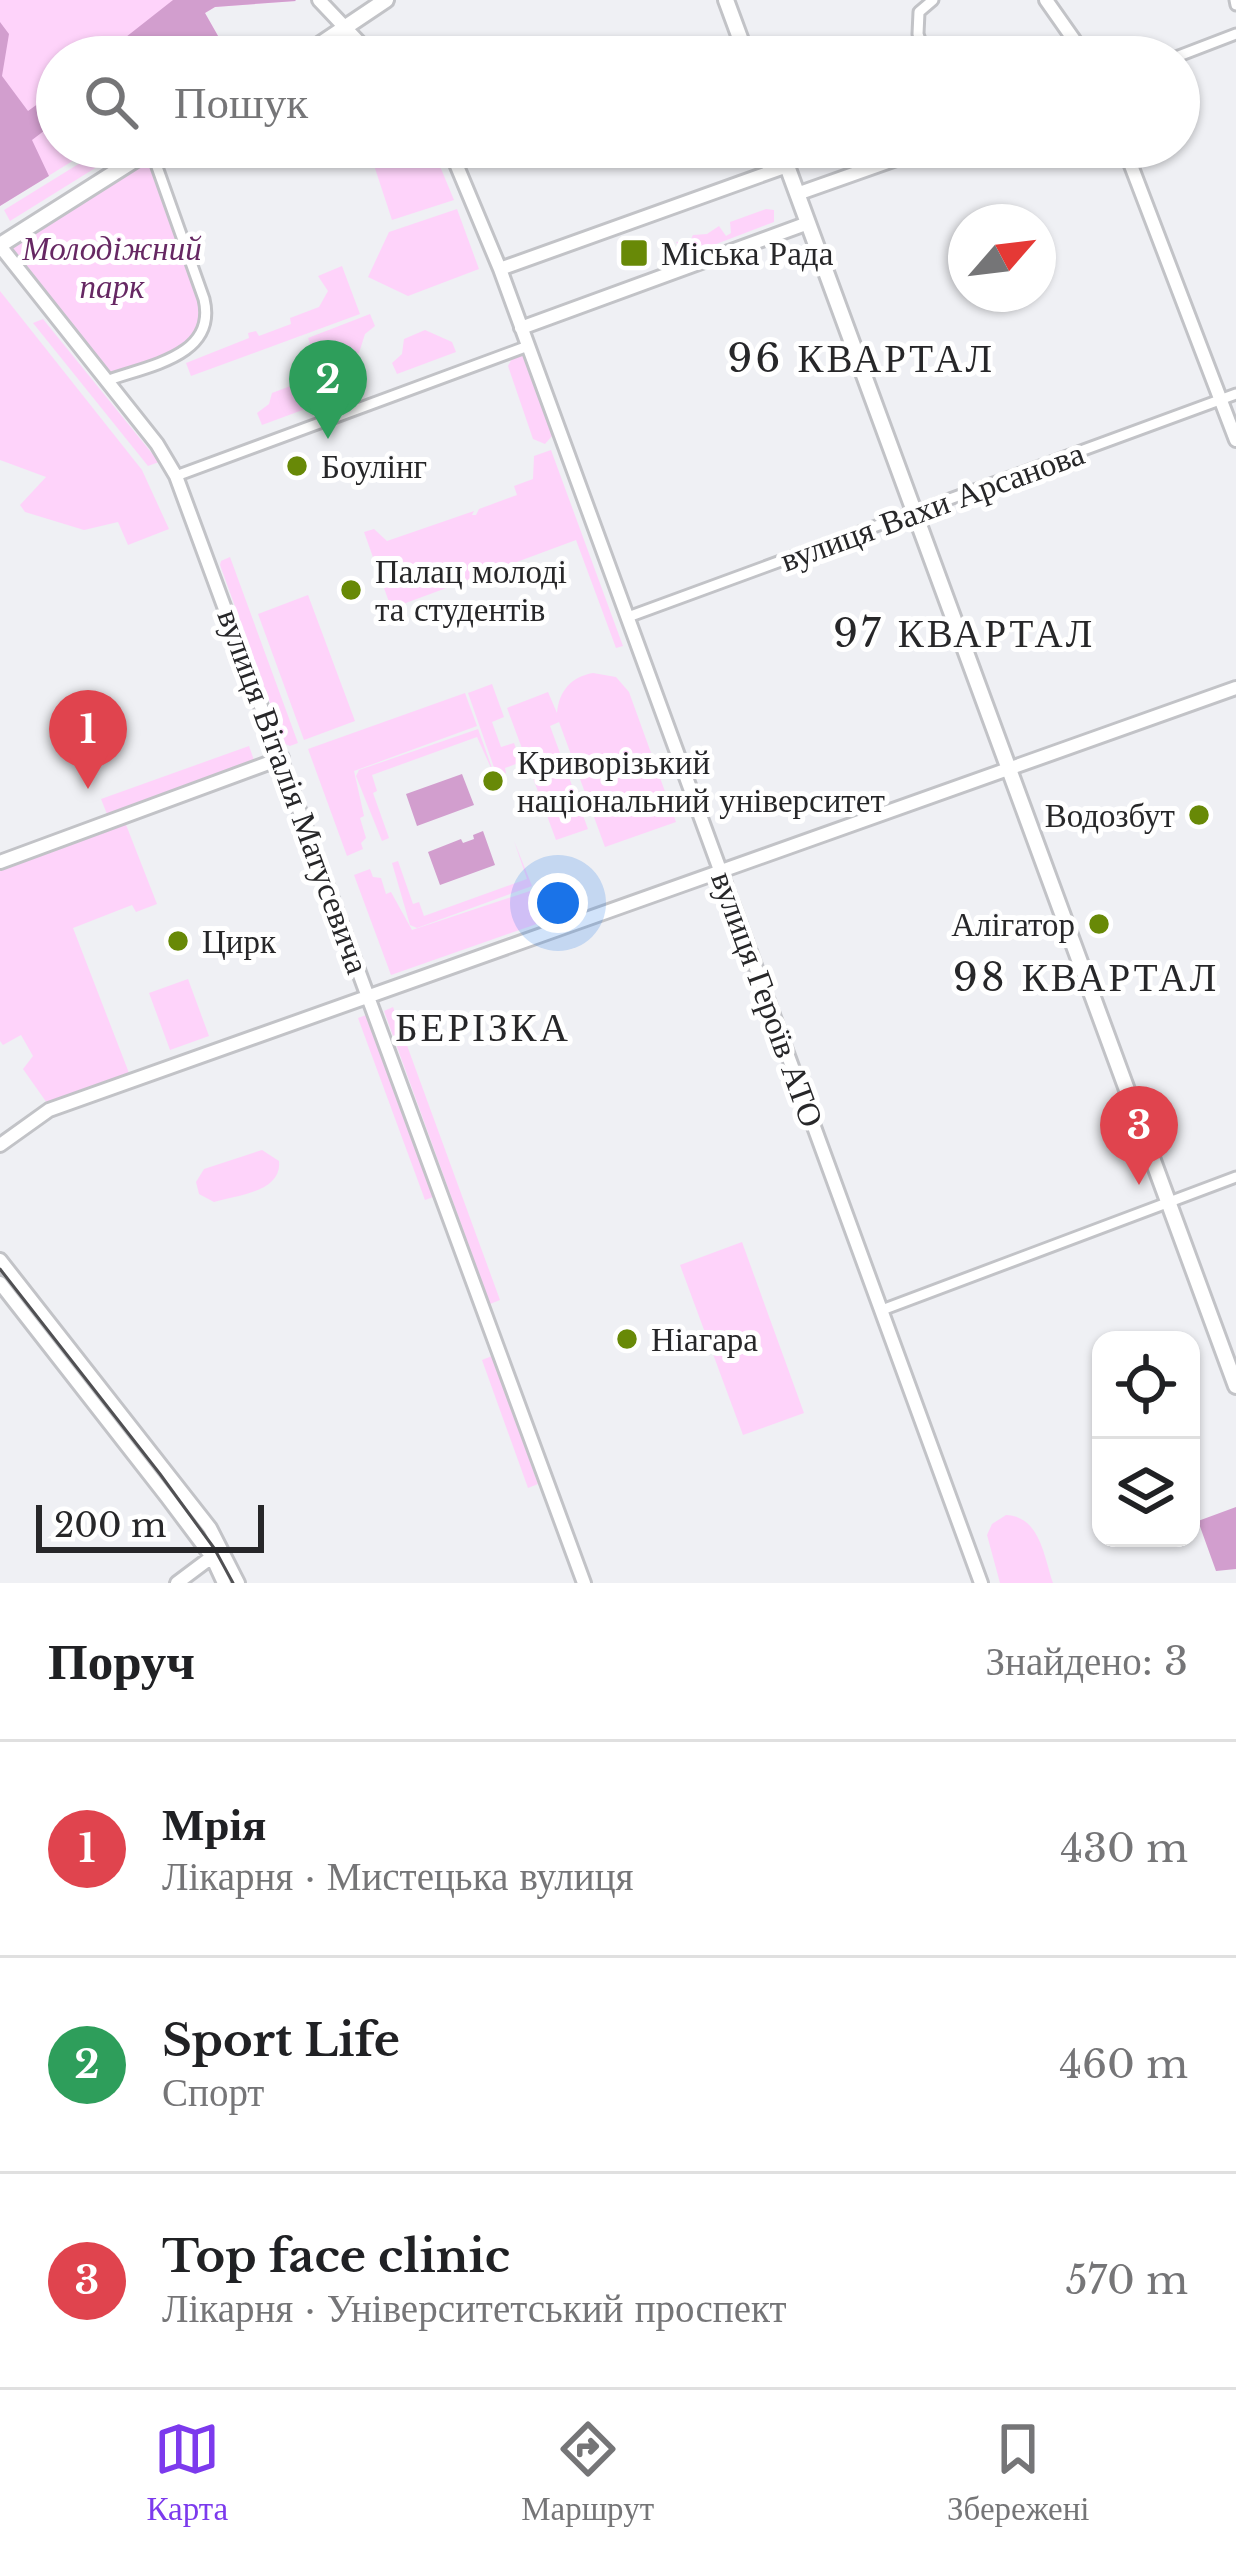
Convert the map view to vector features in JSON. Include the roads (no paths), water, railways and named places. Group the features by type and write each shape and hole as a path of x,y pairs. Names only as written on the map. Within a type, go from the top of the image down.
{"main road":[{"path":"334,36 386,0"},
{"path":"726,0 739,36"},
{"path":"0,245 121,168"},
{"path":"788,168 1236,1386"}],"street":[{"path":"319,0 354,36"},
{"path":"1046,0 1071,36"},
{"path":"920,36 917,24 929,3"},
{"path":"1200,48 1236,34"},
{"path":"106,381 187,350 201,336 206,322 204,299 160,168"},
{"name":"вулиця Героїв АТО","path":"458,168 500,269 981,1583"},
{"path":"500,269 781,168"},
{"path":"797,194 871,168"},
{"path":"1132,168 1236,440"},
{"path":"521,328 808,223"},
{"name":"вулиця Віталія Матусевича","path":"0,245 157,444 176,476 584,1583"},
{"path":"176,476 528,346"},
{"name":"вулиця Вахи Арсанова","path":"628,617 1236,394"},
{"path":"0,1145 49,1110 1236,688"},
{"path":"0,862 282,758"},
{"path":"882,1310 1236,1177"},
{"path":"0,1260 238,1583"},
{"path":"0,1283 217,1552 224,1583"},
{"path":"177,1583 217,1552"}],"tram line":[{"path":"0,1269 160,1474 214,1548 233,1583"}],"place":[{"name":"Міська Рада","path":"634,253"},
{"name":"Sport Life","path":"328,439"},
{"name":"Боулінг","path":"297,466"},
{"name":"Палац молоді та студентів","path":"351,590"},
{"name":"Криворізький національний університет","path":"493,781"},
{"name":"Мрія","path":"88,789"},
{"name":"Водозбут","path":"1199,815"},
{"name":"Алігатор","path":"1099,924"},
{"name":"Цирк","path":"178,941"},
{"name":"Top face clinic","path":"1139,1185"},
{"name":"Ніагара","path":"627,1339"}],"district":[{"name":"96 КВАРТАЛ","path":"861,358"},
{"name":"97 КВАРТАЛ","path":"964,633"},
{"name":"98 КВАРТАЛ","path":"1086,977"},
{"name":"БЕРІЗКА","path":"483,1027"}],"park label":[{"name":"Молодіжний парк","path":"112,267"}]}
